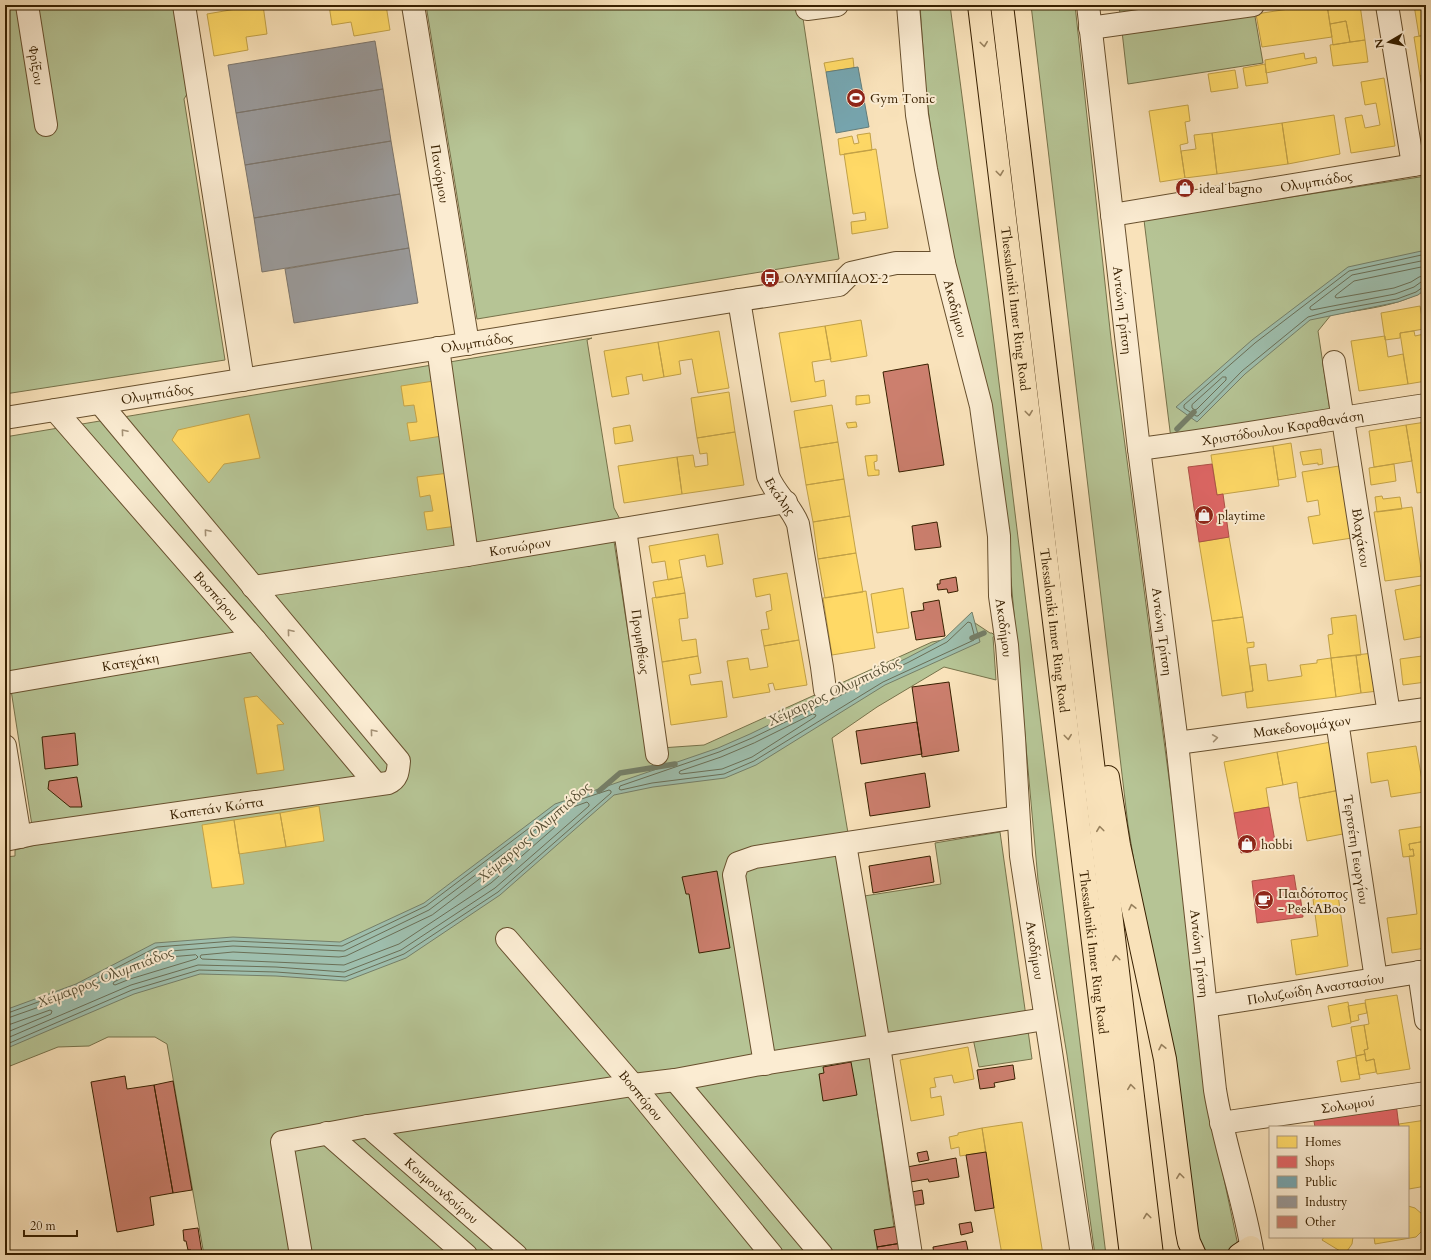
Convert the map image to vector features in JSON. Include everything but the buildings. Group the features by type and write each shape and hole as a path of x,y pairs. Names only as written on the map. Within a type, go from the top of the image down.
{"highway":[{"name":"Thessaloniki Inner Ring Road","path":"979,5 1131,1255"},
{"name":"Thessaloniki Inner Ring Road","path":"1002,5 1152,1255"},
{"path":"1084,690 1095,706 1121,852 1165,1059 1187,1232 1189,1242 1195,1255"}],"street":[{"name":"Φρίξου","path":"26,5 46,125"},
{"name":"Πανόρμου","path":"413,5 468,344"},
{"path":"422,60 434,58 426,5"},
{"path":"807,9 837,5"},
{"name":"Ακαδήμου","path":"908,5 917,115 944,263 981,406 999,536 1000,596 1007,645 1018,817 1024,881 1082,1255"},
{"name":"Αντώνη Τρίτση","path":"1088,5 1139,450 1177,743 1215,1090 1221,1123 1239,1188 1248,1252"},
{"path":"1090,28 1253,5"},
{"path":"1387,5 1419,164"},
{"path":"188,6 243,380"},
{"name":"Ολυμπιάδος","path":"1112,215 1419,164"},
{"name":"Ολυμπιάδος","path":"5,418 840,285 851,273 896,263 944,263"},
{"name":"Εκάλης","path":"739,300 768,476 772,484 792,511 798,524 822,668 824,690"},
{"path":"438,348 467,555"},
{"name":"Βλαχάκου","path":"1334,362 1389,714"},
{"path":"100,403 253,587"},
{"name":"Χριστόδουλου Καραθανάση","path":"1139,450 1426,405"},
{"name":"Βοσπόρου","path":"55,410 255,640 375,783"},
{"name":"Κοτυώρων","path":"253,587 467,555 786,502"},
{"name":"Προμηθέως","path":"625,529 657,754"},
{"name":"Καπετάν Κώττα","path":"12,827 388,782 394,779 398,773 399,761 253,587"},
{"name":"Κατεχάκη","path":"5,683 255,640"},
{"name":"Μακεδονομάχων","path":"1177,743 1426,709"},
{"name":"Τερτσέτη Γεωργίου","path":"1337,721 1376,979"},
{"path":"5,746 12,827"},
{"path":"765,1064 734,875 735,868 738,863 755,858 1018,817"},
{"path":"845,844 879,1046 911,1255"},
{"name":"Βοσπόρου","path":"507,939 633,1085 772,1255"},
{"path":"1422,971 1426,1020"},
{"name":"Πολυζωίδη Αναστασίου","path":"1206,1006 1422,971"},
{"path":"301,1255 282,1142 368,1126 633,1085 675,1080 754,1065 1045,1019"},
{"path":"675,1080 822,1255"},
{"name":"Σολωμού","path":"1221,1123 1426,1093"},
{"name":"Κουμουνδούρου","path":"368,1126 516,1255"},
{"path":"327,1133 466,1255"}],"green space":[{"path":"5,5 179,5 192,86 184,99 225,360 5,394"},
{"path":"426,5 801,5 839,259 477,319"},
{"path":"920,5 950,5 989,301 1106,1255 1095,1255 1067,1055 1038,880 1011,580 992,437 958,284 936,167 926,94"},
{"path":"1031,5 1075,5 1111,339 1199,1006 1213,1127 1240,1255 1206,1255 1199,1241 1144,922 1128,825"},
{"path":"1119,5 1253,5 1263,63 1128,84"},
{"path":"1426,176 1426,289 1392,304 1331,315 1318,331 1330,411 1171,439 1144,220"},
{"path":"592,338 587,340 614,508 621,521 611,522 646,749 704,745 932,642 943,640 975,623 995,636 993,637 996,680 944,667 877,707 832,738 848,833 845,899 941,884 935,843 1000,832 1032,1059 979,1067 970,1024 867,1039 898,1255 204,1255 167,1044 155,1037 108,1037 89,1046 58,1047 5,1068 5,857 15,856 15,850 35,845 5,651 5,437"}],"water":[{"path":"1426,250 1426,289 1418,295 1398,302 1310,320 1245,374 1197,422 1176,407 1252,340 1348,267"},
{"path":"972,612 980,642 885,685 756,765 725,778 653,787 614,795 500,895 406,958 346,981 276,976 200,974 134,994 5,1049 5,1010 76,984 155,943 233,937 340,942 424,903 555,804 718,748 750,734 945,638"}],"waterway":[{"name":"Χείμαρρος Ολυμπιάδος","path":"1177,429 1194,412"},
{"name":"Χείμαρρος Ολυμπιάδος","path":"972,638 984,633"},
{"name":"Χείμαρρος Ολυμπιάδος","path":"599,791 620,773 675,764"}],"place":[{"name":"Gym Tonic","path":"856,98"},
{"name":"ideal bagno","path":"1185,188"},
{"name":"ΟΛΥΜΠΙΑΔΟΣ 2","path":"770,278"},
{"name":"playtime","path":"1204,515"},
{"name":"hobbi","path":"1247,844"},
{"name":"Παιδότοπος - PeekABoo","path":"1264,900"}]}
